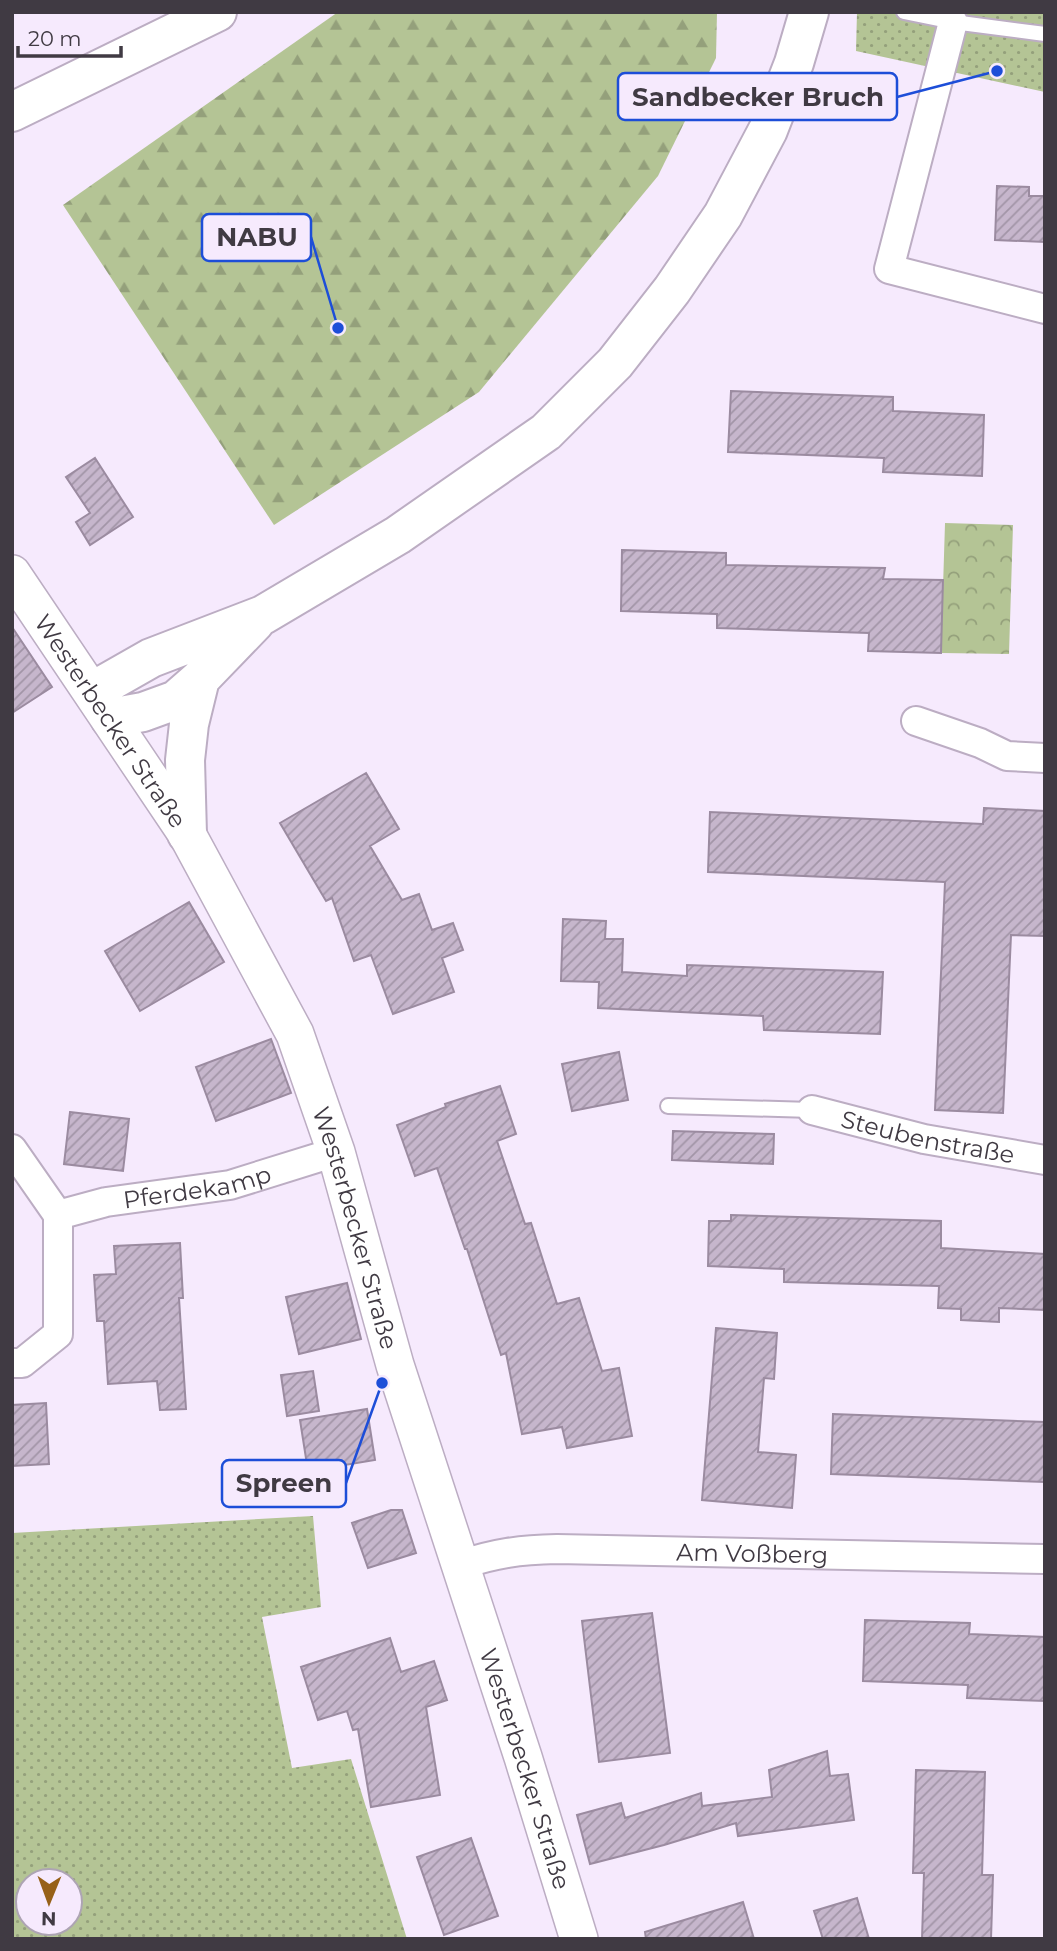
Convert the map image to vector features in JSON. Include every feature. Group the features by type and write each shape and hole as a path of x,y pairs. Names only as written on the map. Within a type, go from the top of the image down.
{"main road":[{"path":"12,112 217,12"},
{"path":"101,704 151,658 263,615 398,535 546,432 615,363 672,290 723,215 768,130 794,63 809,12"},
{"path":"101,704 143,712 176,700 201,679 263,615"},
{"path":"187,834 185,761 189,724 201,679"}],"street":[{"path":"953,22 889,269 1045,309"},
{"name":"Westerbecker Straße","path":"12,574 187,834 295,1034 335,1152 395,1365 579,1939"},
{"path":"916,721 980,743 1007,756 1045,758"},
{"name":"Steubenstraße","path":"812,1110 924,1139 1045,1160"},
{"path":"12,1149 58,1215 58,1334 22,1363 12,1363"},
{"name":"Pferdekamp","path":"58,1215 106,1202 230,1185 335,1152"},
{"name":"Am Voßberg","path":"460,1565 518,1550 1045,1559"}],"lane":[{"path":"904,12 953,22 1045,34"},
{"path":"668,1106 812,1110"}],"green space":[{"path":"338,12 717,12 716,58 658,176 479,392 274,525 63,205"},
{"path":"857,12 1045,12 1045,92 856,51"},
{"path":"945,523 1013,525 1009,654 941,653"},
{"path":"313,1516 321,1607 262,1617 292,1768 351,1759 407,1939 12,1939 12,1533"}],"building":[{"path":"997,186 1029,187 1029,196 1045,196 1045,242 995,240"},
{"path":"731,391 893,397 893,411 984,415 982,476 883,472 884,458 728,452"},
{"path":"95,458 133,517 90,545 76,522 90,513 66,477"},
{"path":"622,550 726,553 726,565 885,568 883,579 943,580 941,653 868,651 869,633 717,628 717,614 621,611"},
{"path":"12,627 52,687 12,713"},
{"path":"366,773 399,829 370,846 402,900 419,894 432,930 453,923 463,950 442,958 454,992 393,1014 371,955 354,961 332,898 326,901 280,823"},
{"path":"984,808 1045,811 1045,936 1011,935 1003,1113 935,1110 945,882 708,872 710,812 983,824"},
{"path":"189,902 224,962 140,1011 105,951"},
{"path":"563,919 606,921 605,939 623,939 622,972 687,976 687,965 883,972 880,1034 764,1030 763,1016 598,1008 599,982 561,981"},
{"path":"271,1039 291,1093 216,1121 196,1067"},
{"path":"619,1052 628,1100 572,1111 562,1064"},
{"path":"500,1086 516,1134 497,1141 525,1224 531,1223 557,1304 579,1298 602,1371 619,1368 632,1436 567,1448 562,1427 522,1434 506,1353 501,1355 467,1249 437,1168 415,1176 397,1125 446,1107 445,1104"},
{"path":"70,1112 129,1119 123,1171 64,1164"},
{"path":"673,1131 774,1134 773,1164 672,1160"},
{"path":"731,1215 941,1221 941,1248 1045,1254 1045,1310 999,1308 999,1322 961,1320 961,1309 938,1308 939,1286 784,1282 784,1269 708,1266 709,1221 731,1221"},
{"path":"180,1243 183,1298 179,1298 186,1409 160,1410 157,1381 108,1384 104,1321 97,1321 94,1275 116,1274 114,1246"},
{"path":"347,1283 361,1339 299,1354 286,1297"},
{"path":"716,1328 777,1333 774,1379 764,1378 758,1452 796,1455 792,1508 702,1500"},
{"path":"313,1371 319,1411 287,1416 281,1375"},
{"path":"46,1403 49,1464 12,1466 12,1405"},
{"path":"367,1409 375,1460 308,1471 300,1420"},
{"path":"833,1414 1045,1422 1045,1482 831,1474"},
{"path":"391,1510 402,1510 416,1553 368,1568 352,1523"},
{"path":"652,1613 670,1753 599,1762 582,1621"},
{"path":"865,1620 970,1623 969,1634 1045,1637 1045,1701 967,1698 968,1685 863,1681"},
{"path":"390,1638 401,1672 434,1661 447,1700 426,1707 440,1795 371,1807 358,1729 353,1730 347,1711 318,1720 301,1667"},
{"path":"827,1751 830,1776 848,1774 854,1820 738,1836 736,1823 590,1864 577,1815 621,1803 625,1818 701,1793 702,1806 772,1797 769,1770"},
{"path":"916,1770 985,1772 982,1875 993,1875 991,1939 922,1939 924,1873 913,1873"},
{"path":"471,1838 498,1916 444,1935 417,1857"},
{"path":"857,1898 869,1939 823,1939 814,1911"},
{"path":"743,1902 754,1939 646,1939 645,1932"}],"place":[{"name":"Sandbecker Bruch","path":"997,71"},
{"name":"NABU","path":"338,328"},
{"name":"Spreen","path":"382,1383"}]}
